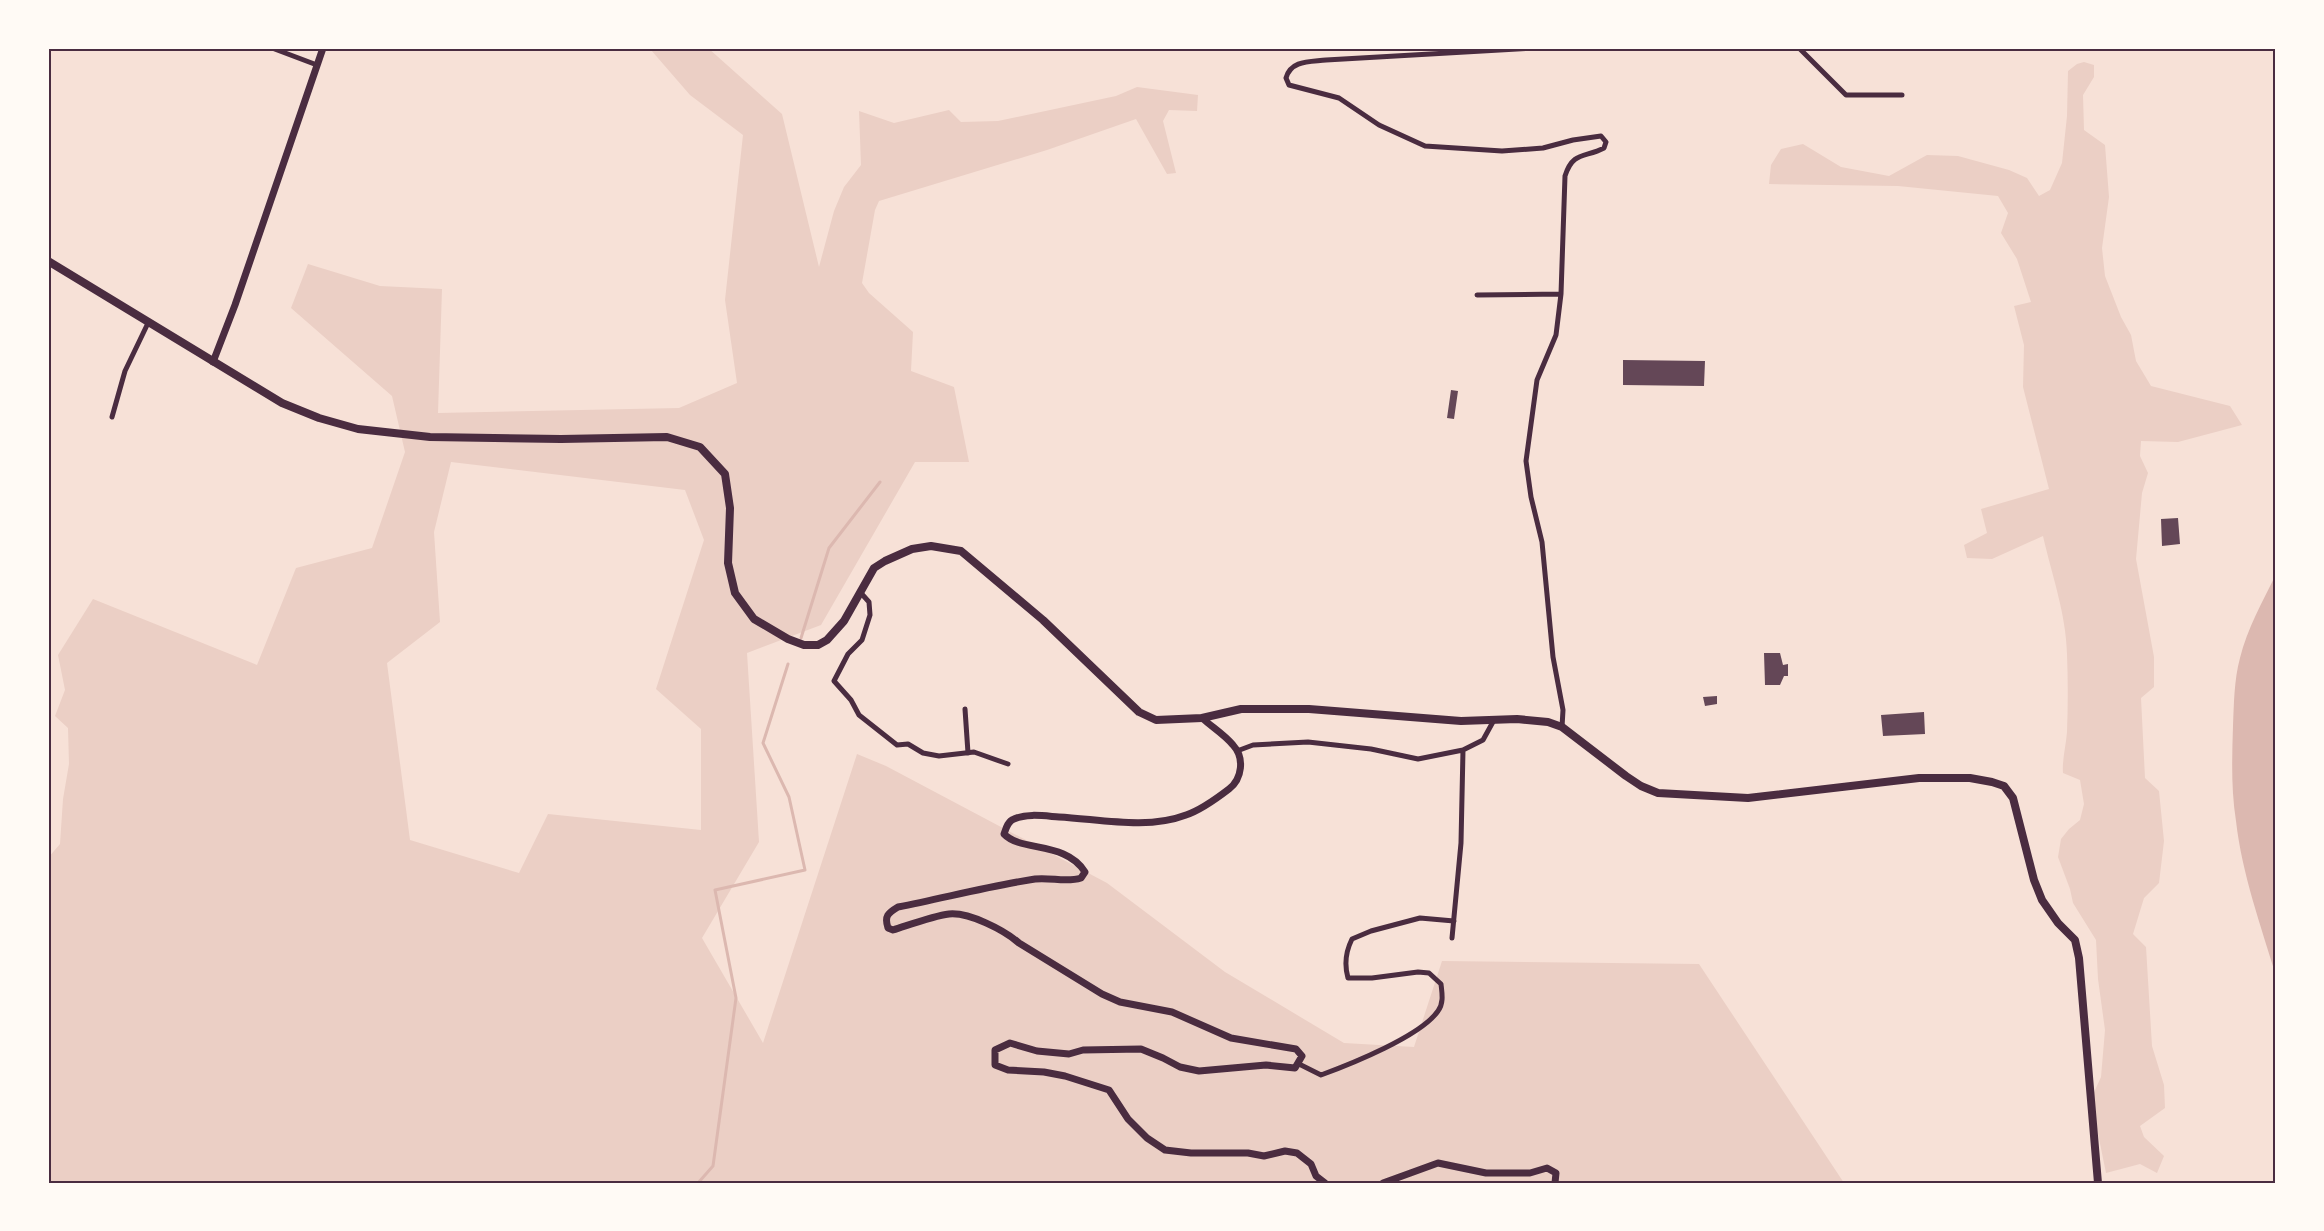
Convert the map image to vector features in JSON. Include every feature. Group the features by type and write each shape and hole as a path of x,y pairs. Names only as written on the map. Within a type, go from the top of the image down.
{"main road":[{"path":"48,261 282,403 320,418 358,429 430,437 561,439 667,437 700,447 725,474 730,508 728,563 735,593 754,619 788,639 804,645 818,645 827,640 844,621 874,568 912,549 931,546 961,551 1043,620 1139,712 1156,720 1202,718 1241,709 1309,709 1461,721 1548,722 1562,727 1626,776 1658,793 1748,798 1926,777 1970,777 2004,786 2013,798 2034,880 2042,900 2049,913 2074,940 2079,957 2098,1183"}],"street":[{"path":"272,48 317,65"},
{"path":"213,362 235,305 323,48"},
{"path":"1392,48 1392,57"},
{"path":"1534,48 1336,59 1293,65 1288,69 1286,78 1289,85 1301,90 1317,91 1339,98 1379,125 1425,146 1502,151 1543,148 1573,140 1603,137 1606,142 1604,148 1582,154 1569,162 1565,176 1561,294 1556,334 1537,380 1526,461 1531,497 1542,542 1553,657 1563,710 1562,727"},
{"path":"1799,48 1846,94 1902,95"},
{"path":"1477,295 1561,294"},
{"path":"112,417 125,371 149,321"},
{"path":"859,591 869,602 870,615 862,640 848,654 834,681 851,700 859,715 897,745 908,744 923,753 939,756 974,752 1008,764"},
{"path":"965,709 968,753"},
{"path":"1202,718 1233,744 1237,751 1240,777 1231,788 1187,815 1145,823 1030,816 1012,819 1006,826 1004,834 1009,839 1040,846 1078,861 1085,872 1082,878 1073,881 1036,879 966,891 898,907 888,913 886,920 888,928 893,930 950,914 989,924 1102,994 1120,1002 1172,1012 1231,1038 1296,1049 1302,1056 1295,1068 1266,1065 1199,1071 1180,1068 1141,1049 1083,1050 1069,1054 1049,1053 1010,1043 995,1050 995,1065 1008,1070 1065,1076 1109,1090 1128,1119 1147,1138 1165,1150 1264,1155 1285,1151 1297,1153 1311,1164 1316,1176 1325,1183"},
{"path":"1237,751 1253,746 1308,742 1371,749 1418,759 1463,750 1483,740 1494,720"},
{"path":"1452,938 1461,843 1463,750"},
{"path":"1299,1064 1321,1075 1358,1061 1425,1025 1440,1010 1443,999 1441,984 1429,974 1418,972 1372,978 1348,978 1347,950 1352,939 1371,931 1420,918 1454,921"},
{"path":"1383,1183 1438,1163 1486,1173 1530,1173 1547,1168 1556,1173 1555,1183"}],"shaded area":[{"path":"644,48 708,48 782,114 819,267 834,211 844,187 861,165 859,111 894,123 949,110 961,122 998,121 1116,96 1137,87 1198,95 1197,111 1169,110 1163,121 1176,173 1167,174 1136,119 1047,150 879,201 875,210 862,283 869,293 913,332 911,371 954,387 969,462 915,462 821,625 747,653 759,842 702,938 763,1043 857,754 886,766 1107,883 1225,972 1344,1043 1414,1047 1442,961 1699,964 1844,1183 48,1183 48,858 60,844 63,799 69,764 68,728 55,716 65,690 58,655 93,599 257,665 296,568 372,548 405,452 392,396 291,308 308,264 380,286 442,289 438,413 679,408 737,383 725,300 743,135 690,95 651,50","holes":["451,462 685,490 704,540 656,689 701,729 701,830 548,814 519,873 410,840 387,663 440,622 434,532"]},
{"path":"2084,62 2094,65 2094,77 2083,95 2084,130 2105,145 2109,197 2102,248 2105,276 2121,317 2131,335 2136,361 2151,386 2230,406 2242,425 2178,442 2141,441 2140,456 2148,473 2142,493 2136,559 2154,657 2154,687 2141,698 2145,778 2159,791 2164,841 2159,883 2144,898 2133,934 2146,947 2152,1046 2164,1085 2165,1108 2140,1126 2144,1137 2164,1156 2157,1173 2140,1164 2106,1173 2091,1099 2101,1077 2105,1030 2098,979 2096,940 2073,903 2058,857 2061,839 2080,820 2084,804 2080,780 2063,773 2068,712 2066,639 2043,536 1992,559 1967,558 1964,545 1987,533 1981,509 2049,489 2023,387 2024,345 2014,306 2031,302 2017,259 2001,233 2008,213 1998,196 1898,186 1769,184 1771,165 1781,149 1803,144 1841,167 1889,176 1927,155 1958,156 2009,170 2027,178 2039,196 2050,190 2062,163 2067,116 2068,71"},
{"path":"2276,574 2276,976 2243,861 2234,809 2232,762 2235,683 2238,666 2251,626"}],"building":[{"path":"1623,360 1705,361 1704,386 1623,385"},
{"path":"1451,390 1458,391 1454,419 1447,418"},
{"path":"2178,518 2180,544 2162,546 2161,519"},
{"path":"1764,653 1780,653 1783,665 1788,664 1788,676 1784,676 1780,685 1765,685"},
{"path":"1717,696 1717,704 1705,706 1703,697"},
{"path":"1924,712 1925,734 1883,736 1881,715"}],"waterway":[{"path":"801,638 829,548 880,482"},
{"path":"698,1183 713,1166 736,998 715,890 805,870 789,797 763,743 788,664"}]}
